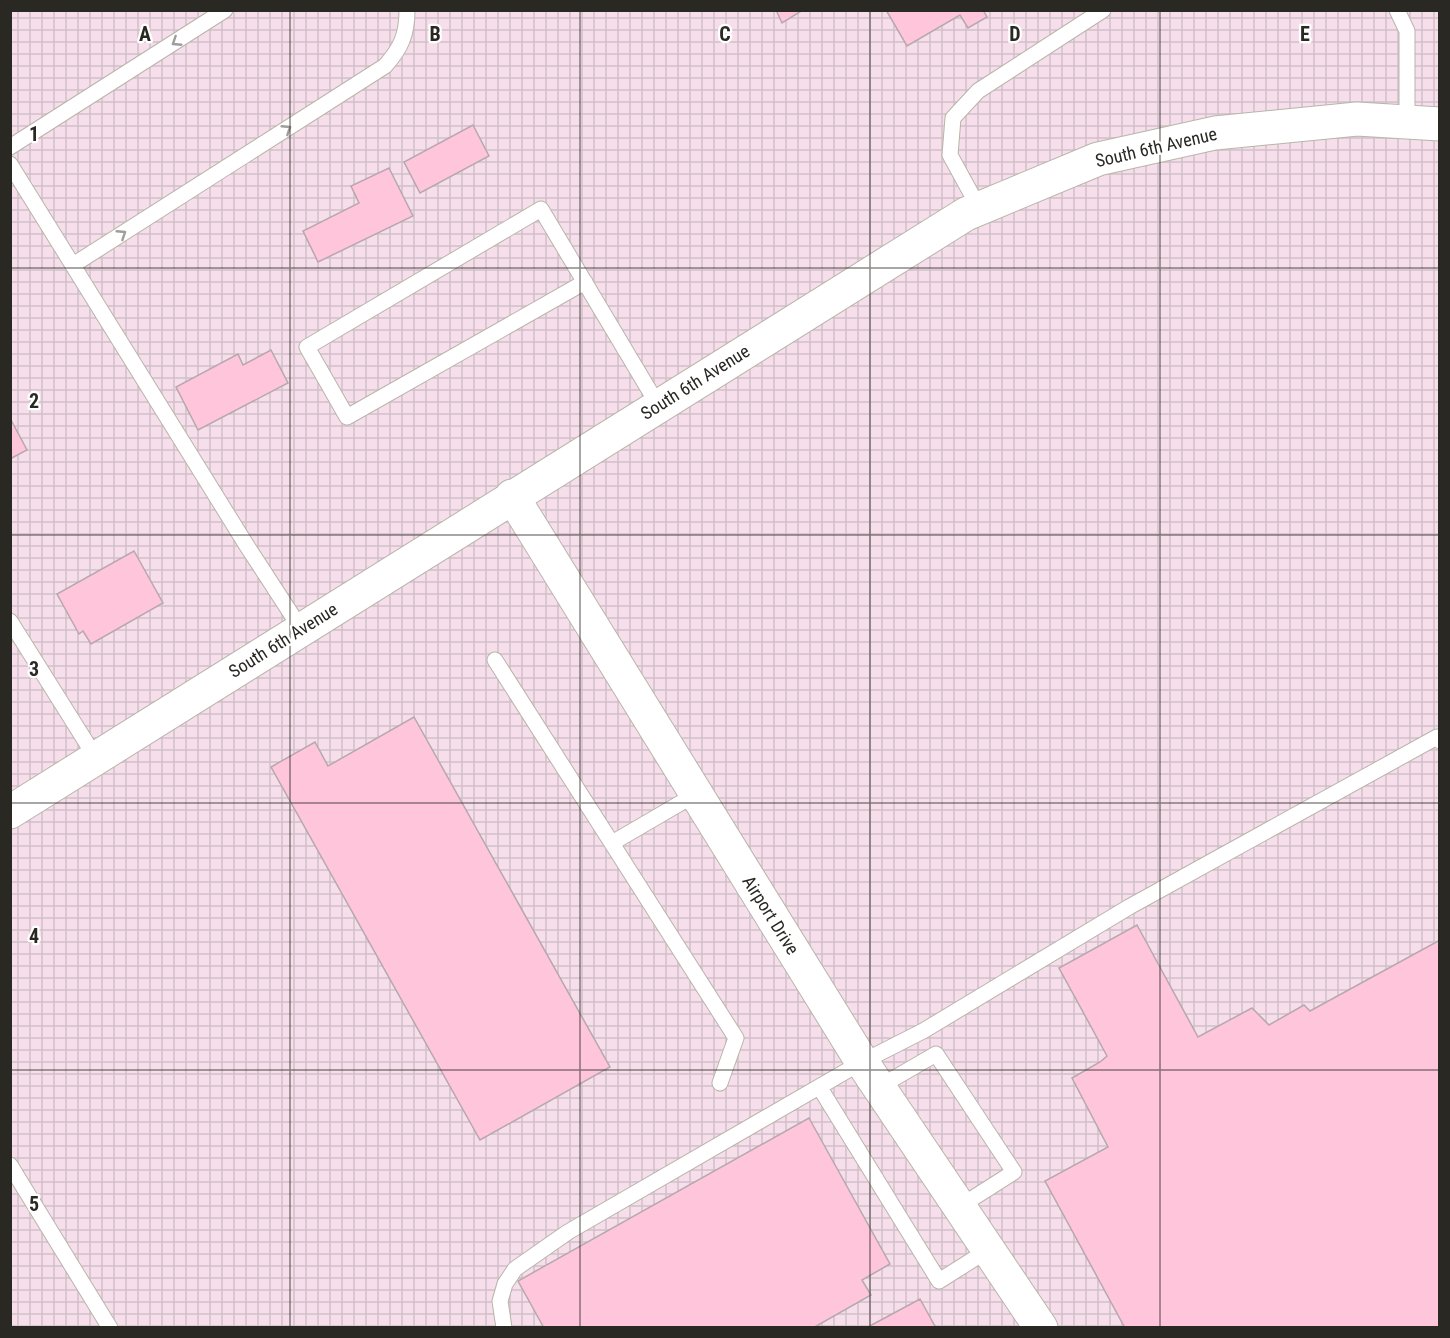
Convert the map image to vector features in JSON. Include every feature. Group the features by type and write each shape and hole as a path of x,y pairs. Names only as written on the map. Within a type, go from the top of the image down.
{"street":[{"name":"South 6th Avenue","path":"13,803 96,758 966,214 1098,159 1215,133 1357,119 1440,124"},
{"name":"Airport Drive","path":"512,496 870,1075 1041,1328"}],"lane":[{"path":"10,147 225,10"},
{"path":"73,265 385,66 398,51 407,29 407,10"},
{"path":"979,208 950,155 953,118 978,91 1103,10"},
{"path":"1397,10 1407,31 1407,122"},
{"path":"10,164 301,629"},
{"path":"585,282 347,417 307,347 542,209 658,405"},
{"path":"10,621 96,758"},
{"path":"495,660 736,1038 720,1083"},
{"path":"870,1075 923,1031 1129,907 1437,737 1440,741"},
{"path":"612,843 696,794"},
{"path":"923,1031 1014,1172 959,1207"},
{"path":"504,1328 500,1302 505,1284 515,1269 568,1232 820,1088 936,1054"},
{"path":"820,1088 939,1281 988,1250"},
{"path":"10,1165 110,1328"}],"shaded area":[{"path":"10,11 1439,11 1439,1327 11,1327"}],"building":[{"path":"776,10 803,10 782,23"},
{"path":"886,10 983,10 987,17 968,28 960,15 907,46"},
{"path":"473,125 489,156 420,193 404,162"},
{"path":"389,168 413,216 318,262 303,231 359,203 351,186"},
{"path":"271,350 288,383 198,430 176,387 238,354 243,365"},
{"path":"10,418 27,450 10,459"},
{"path":"134,551 163,603 91,644 83,631 79,634 57,594"},
{"path":"414,717 610,1067 480,1140 271,767 315,742 328,766"},
{"path":"1137,925 1198,1037 1252,1008 1269,1025 1304,1005 1310,1011 1440,940 1440,1328 1125,1328 1045,1181 1108,1147 1072,1078 1107,1056 1059,968"},
{"path":"809,1118 890,1264 862,1280 871,1295 813,1328 544,1328 518,1281"},
{"path":"920,1299 936,1328 866,1328"}]}
